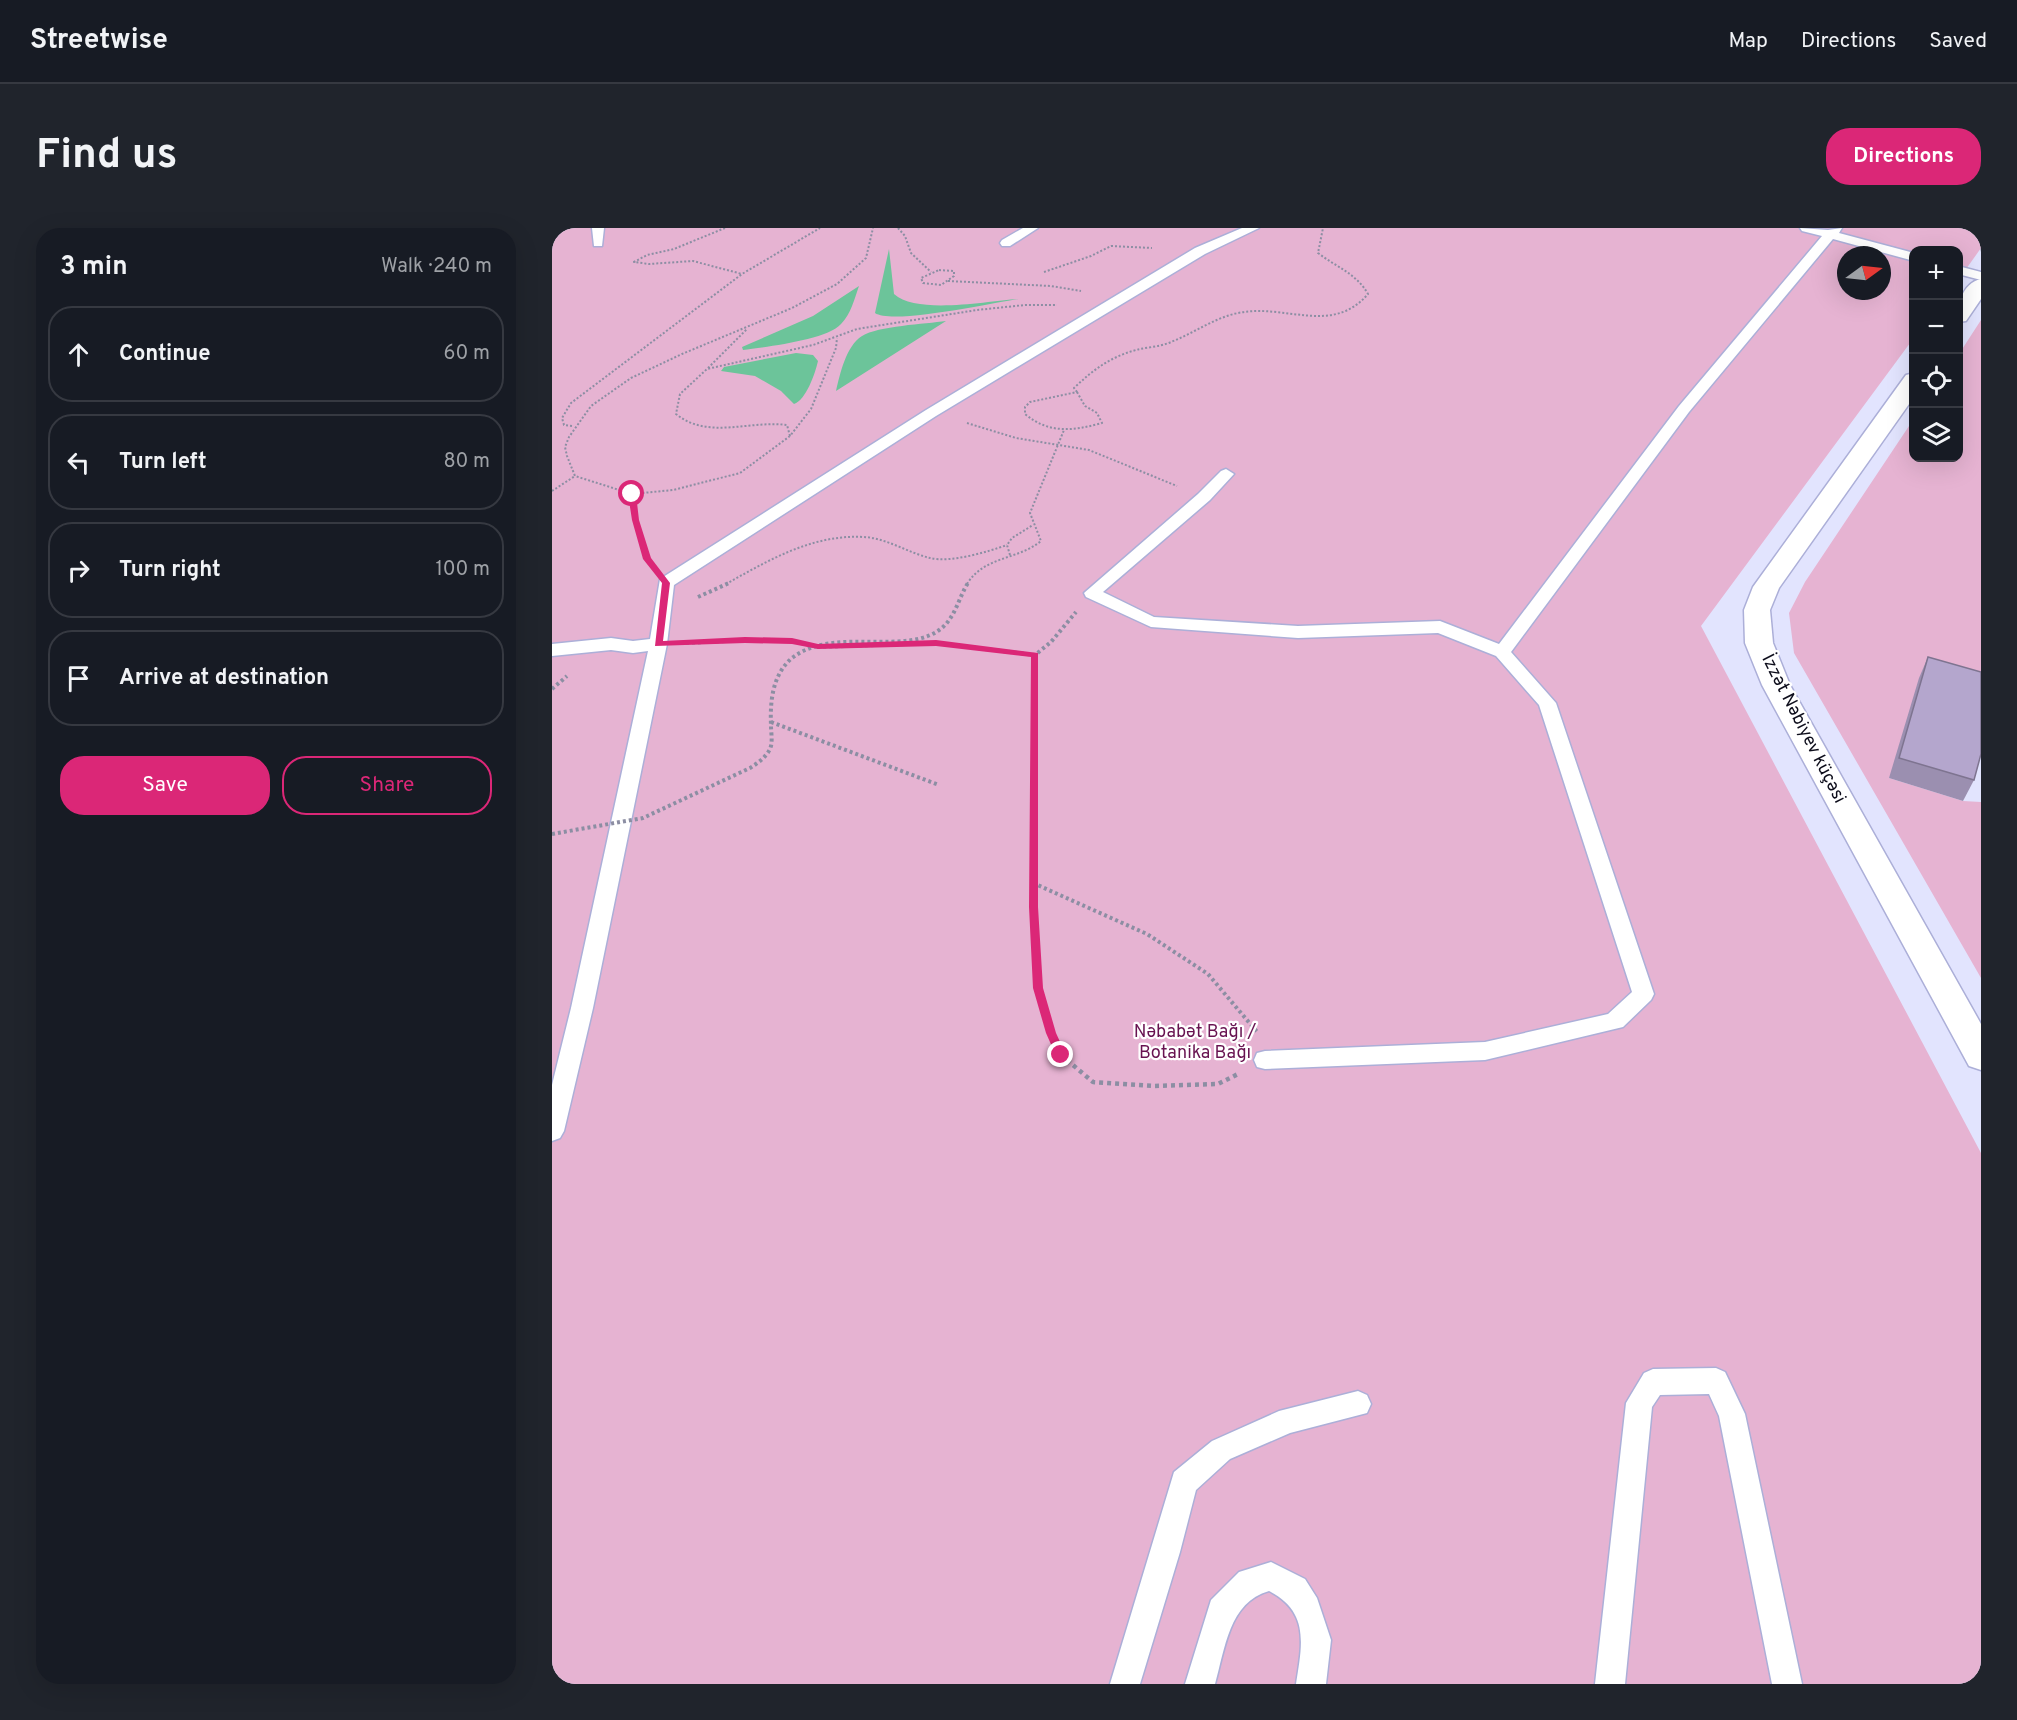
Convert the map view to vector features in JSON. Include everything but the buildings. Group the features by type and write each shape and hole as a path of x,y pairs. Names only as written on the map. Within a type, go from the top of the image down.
{"main road":[{"path":"1963,310 1981,285"},
{"name":"İzzət Nəbiyev küçəsi","path":"1909,387 1766,587 1757,610 1759,643 1776,685 1981,1056"}],"lane":[{"path":"598,228 598,243"},
{"path":"1006,243 1032,228"},
{"path":"552,1131 582,1008 658,644 666,583 932,413 1200,251 1253,228"},
{"path":"1806,228 1833,231 1909,255"},
{"path":"1502,652 1684,409 1833,231"},
{"path":"1963,271 1981,276"},
{"path":"1226,474 1204,497 1092,593 1151,622 1298,632 1440,627 1502,652 1547,703 1643,994 1615,1021 1485,1051 1265,1060"},
{"path":"552,650 611,644 633,647 658,644"},
{"path":"1610,1684 1639,1403 1653,1382 1716,1381 1732,1414 1787,1684"},
{"path":"1125,1684 1166,1552 1184,1482 1221,1450 1288,1420 1358,1404"},
{"path":"1200,1684 1221,1610 1249,1582 1271,1576 1295,1589 1307,1608 1317,1640 1311,1684"}],"path":[{"path":"725,228 674,249 646,255 634,262 649,264 693,261 742,274"},
{"path":"572,426 564,425 561,419 571,403 742,274 820,228"},
{"path":"575,476 565,449 572,426 586,407 640,372 805,301 848,277 862,266 870,254 874,239 873,228"},
{"path":"898,228 905,236 911,253 932,272"},
{"path":"1077,392 1036,400 1025,407 1025,414 1037,426 1064,430 1102,423 1097,413 1085,406 1077,392 1074,388 1097,365 1116,355 1170,343 1218,319 1248,310 1328,316 1355,310 1362,305 1368,294 1357,276 1329,264 1318,253 1323,228"},
{"path":"1044,272 1091,256 1111,246 1200,251"},
{"path":"954,271 954,276 941,285 923,283 921,278 932,272 954,271"},
{"path":"948,281 1051,286 1124,299"},
{"path":"707,369 766,353 837,338 857,329 1025,305 1063,306"},
{"path":"749,326 680,394 676,414 683,421 695,427 720,429 764,423 787,425 790,436"},
{"path":"575,476 632,494 673,490 740,473 790,436 811,409 836,348 837,338"},
{"path":"932,413 1016,438 1089,450 1204,497"},
{"path":"552,834 634,820 683,803 757,764 769,750 775,679 780,668 804,651 833,642 904,639 933,633 950,622 964,588 978,570 1010,555 1033,549 1041,541 1032,525 1029,513 1038,497 1055,445 1064,430"},
{"path":"552,491 575,476"},
{"path":"632,494 635,520 647,559 666,583"},
{"path":"665,600 692,600 714,591 771,559 824,539 866,537 933,559 979,555 1007,545 1012,538 1032,525"},
{"path":"1007,545 1010,555"},
{"path":"658,644 757,640 792,641 818,646 936,643 1035,655 1051,642 1092,593"},
{"path":"1033,883 1147,934 1208,974 1256,1028 1265,1060 1218,1084 1153,1086 1093,1082 1061,1055 1051,1033 1038,988 1033,883 1035,655"},
{"path":"771,722 939,785"}],"green space":[{"name":"Nəbabət Bağı / Botanika Bağı","path":"552,228 1981,228 1981,248 1963,273 1963,246 1909,246 1909,344 1701,626 1981,1153 1981,1684 552,1684"},
{"path":"1981,320 1981,696 1889,778 1963,801 1981,802 1981,978 1794,653 1789,613 1805,582 1909,426 1909,462 1963,462 1963,348"}],"shaded area":[{"path":"889,249 894,294 905,300 919,304 953,305 1018,299 921,315 885,316 875,313"},
{"path":"859,286 847,316 834,330 795,342 743,350 742,347 813,316"},
{"path":"946,321 836,391 848,353 862,336 890,328"},
{"path":"796,353 813,355 818,361 806,392 794,404 781,391 755,376 721,371 724,367"}],"route":[{"path":"632,494 635,520 647,559 666,583 658,644 745,640 792,641 818,646 936,643 1035,655 1034,907 1038,988 1051,1033 1061,1055"}]}
